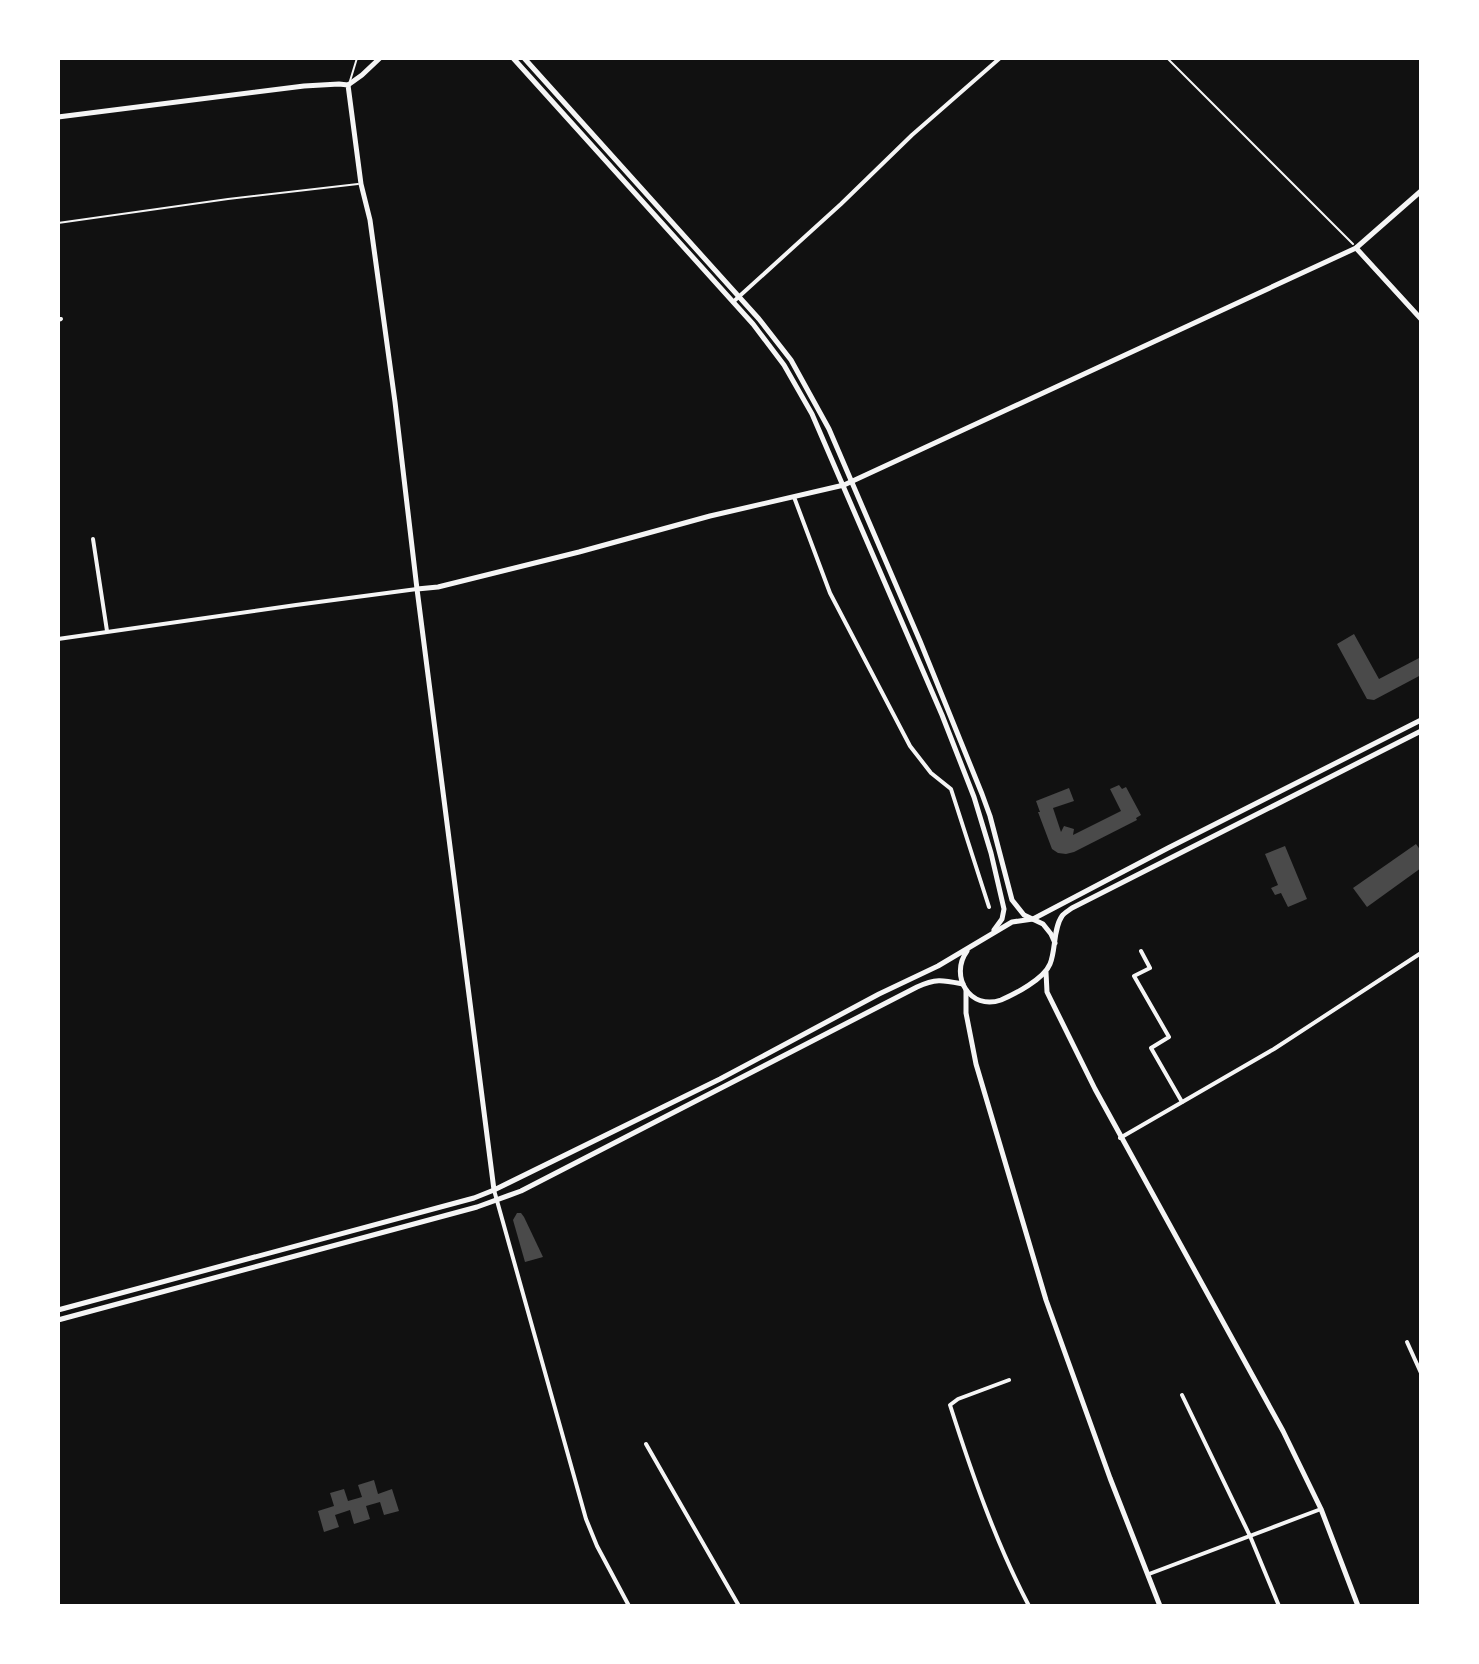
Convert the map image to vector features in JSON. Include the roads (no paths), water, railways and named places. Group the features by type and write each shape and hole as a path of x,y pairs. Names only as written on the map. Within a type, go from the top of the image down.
{"main road":[{"path":"58,117 304,86 348,85 380,58"},
{"path":"513,58 733,302 771,346 796,384 844,485 942,715 981,819 1004,909 1002,919 992,934"},
{"path":"524,58 739,296 778,342 804,381 829,429 982,794 1012,900 1018,910 1043,924 1055,943"},
{"path":"348,85 361,184 370,220 382,302 494,1190"},
{"path":"417,589 438,587 710,516 844,485 1356,248 1421,191"},
{"path":"1356,248 1421,319"},
{"path":"58,1310 474,1198 494,1190 720,1079 913,979 1012,922 1033,919 1421,720"},
{"path":"58,1320 477,1207 521,1191 931,981 939,980 964,987 979,999 995,1001 1029,985 1046,972 1051,964 1061,917 1072,908 1421,731"},
{"path":"970,947 960,966 960,976 979,1077 1046,1300 1160,1606"},
{"path":"1046,972 1047,992 1120,1138 1283,1431 1321,1509 1358,1606"}],"street":[{"path":"733,302 912,135 1000,58"},
{"path":"794,497 830,593 910,746 931,773 951,789 989,907"},
{"path":"93,539 107,631"},
{"path":"58,639 417,589"},
{"path":"1141,951 1150,968 1134,976 1169,1037 1151,1048 1182,1102"},
{"path":"1120,1138 1274,1049 1421,953"},
{"path":"494,1190 586,1519 629,1606"},
{"path":"1407,1342 1421,1373"},
{"path":"1009,1380 958,1399 950,1405 968,1462 1029,1606"},
{"path":"1182,1395 1250,1536 1279,1606"},
{"path":"646,1444 739,1606"},
{"path":"1149,1574 1321,1509"}],"lane":[{"path":"348,85 357,58"},
{"path":"58,223 361,184"}]}
